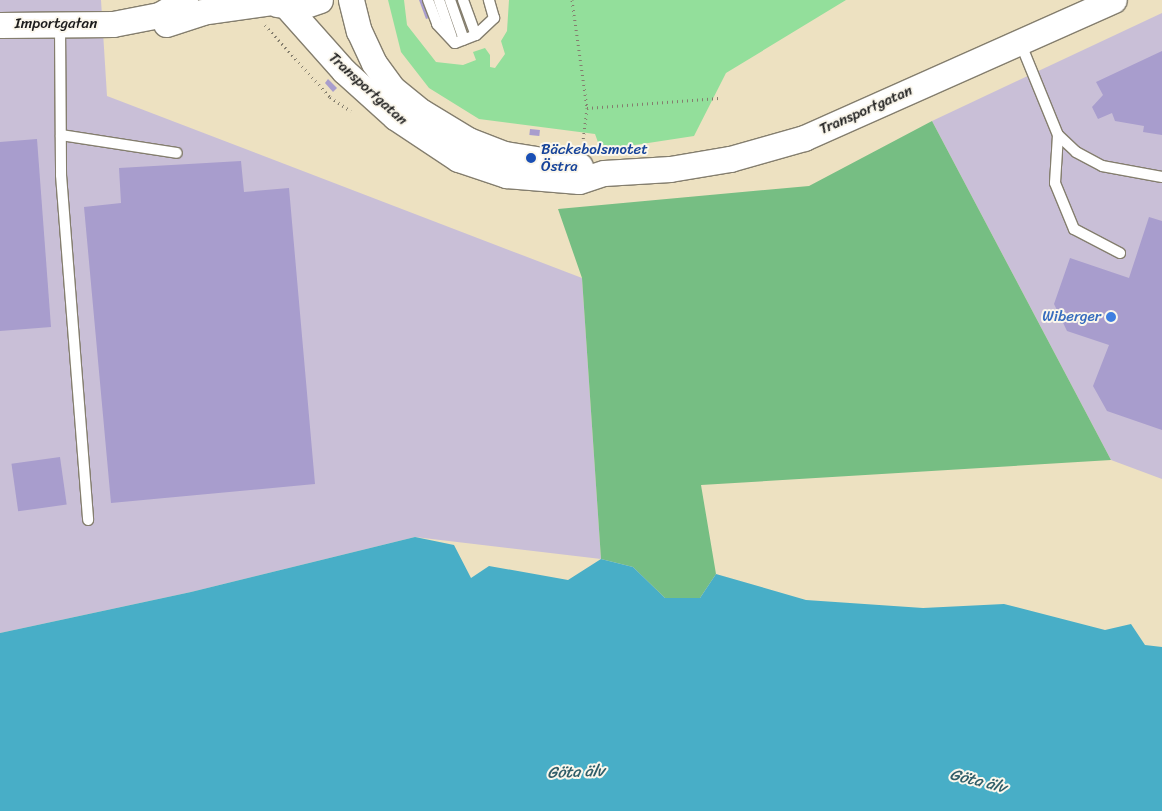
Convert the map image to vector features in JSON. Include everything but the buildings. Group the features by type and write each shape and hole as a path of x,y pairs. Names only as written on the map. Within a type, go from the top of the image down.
{"street":[{"name":"Importgatan","path":"113,24 143,0"},
{"name":"Importgatan","path":"0,25 113,24 160,15 186,0"},
{"path":"276,3 307,6 320,0"},
{"name":"Transportgatan","path":"352,0 359,31 374,63 392,88 422,112 468,140 505,154 579,165 604,173"},
{"name":"Transportgatan","path":"276,3 344,71 395,117 458,159 506,175 579,181 604,173 670,169 730,159 804,138 1114,0"},
{"name":"Importgatan","path":"113,24 142,31 202,12 276,3"}],"lane":[{"path":"428,0 437,24 460,41"},
{"path":"439,0 460,41"},
{"path":"450,0 460,41"},
{"path":"463,0 476,35"},
{"path":"460,41 476,35 494,18 489,0"},
{"path":"60,25 61,135 88,520"},
{"path":"1020,42 1058,135 1076,152 1102,166 1162,177"},
{"path":"61,135 177,153"},
{"path":"1058,135 1055,183 1074,228 1120,254"}],"path":[{"path":"572,0 587,108 582,146"},
{"path":"587,108 719,98"}],"shaded area":[{"path":"0,0 101,0 107,96 582,278 601,559 415,537 191,592 0,633"},
{"path":"1162,13 1162,479 1111,460 932,121"}],"green space":[{"path":"388,0 404,0 407,25 436,62 463,65 476,60 473,52 485,48 490,55 490,67 495,68 505,54 501,41 507,31 509,0 846,0 726,73 694,136 622,147 599,145 595,134 479,119 429,88 401,52"},
{"path":"932,121 1111,460 701,485 716,574 700,598 665,598 633,567 601,559 582,278 558,209 809,186"}],"water":[{"name":"Göta älv","path":"415,537 454,545 471,578 489,566 568,580 601,559 633,567 665,598 700,598 716,574 806,600 923,608 1004,604 1105,630 1131,624 1145,645 1162,647 1162,811 0,811 0,633 191,592"}],"place":[{"name":"Bäckebolsmotet Östra","path":"531,158"},
{"name":"Wiberger","path":"1111,317"}]}
